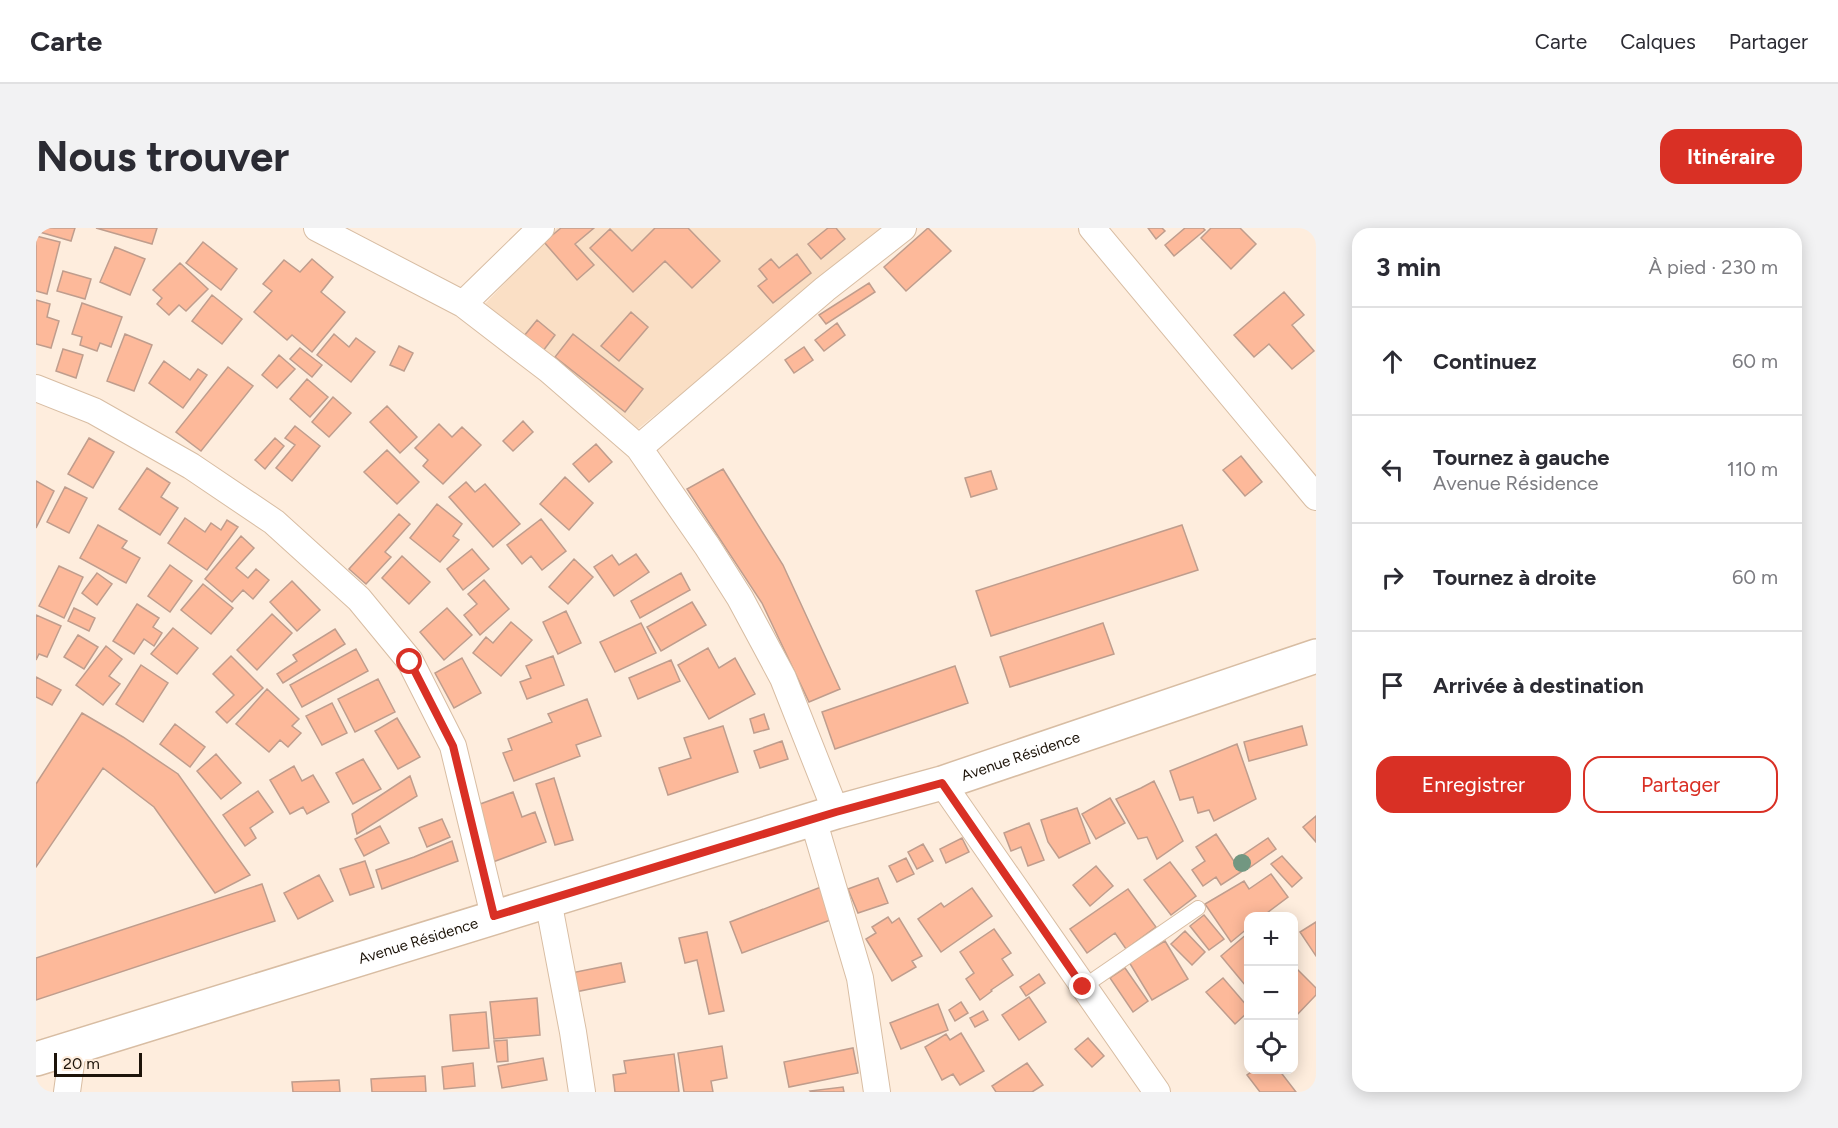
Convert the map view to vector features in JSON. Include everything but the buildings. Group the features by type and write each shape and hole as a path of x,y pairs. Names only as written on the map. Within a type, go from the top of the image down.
{"main road":[{"name":"Avenue Résidence","path":"36,1059 825,815 942,783 1316,656"}],"street":[{"path":"317,228 463,304 549,370 639,448 707,546 740,598 783,678 825,815 860,978 877,1092"},
{"path":"463,304 541,228"},
{"path":"639,448 825,289 903,228"},
{"path":"1092,228 1316,497"},
{"path":"36,388 94,411 191,466 274,522 359,599 410,662 453,746 494,916"},
{"path":"942,783 1157,1092"},
{"path":"548,900 582,1092"},
{"path":"67,1092 73,1049"}],"lane":[{"path":"1083,987 1198,908"}],"shaded area":[{"path":"557,228 887,228 634,432 484,305"}],"route":[{"path":"410,662 453,746 494,916 836,812 942,783 1083,987"}]}
